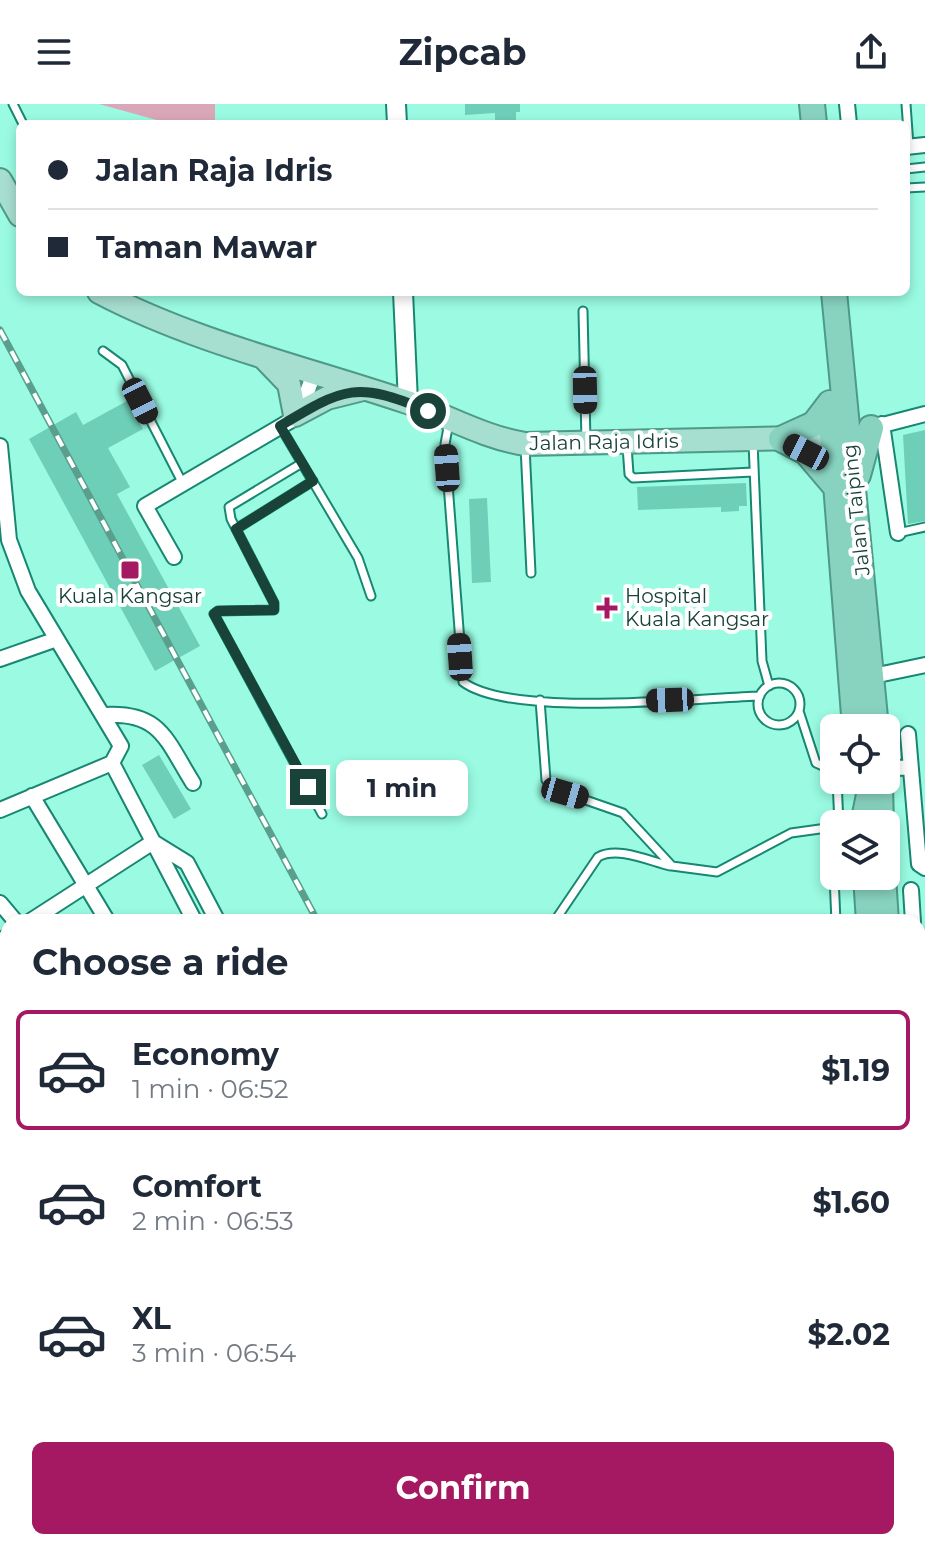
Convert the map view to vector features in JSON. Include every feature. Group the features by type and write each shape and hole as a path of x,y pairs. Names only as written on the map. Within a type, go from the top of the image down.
{"highway":[{"name":"Jalan Taiping","path":"821,296 830,403 840,438"},
{"name":"Jalan Taiping","path":"834,296 845,490 873,676 875,714"},
{"path":"781,439 814,424 830,403"},
{"path":"781,439 806,452 845,490 877,426"},
{"name":"Jalan Taiping","path":"845,490 854,714"},
{"path":"870,890 878,914"},
{"path":"880,914 882,890"}],"main road":[{"path":"0,180 16,208"},
{"name":"Jalan Raja Idris","path":"107,296 153,318 408,402 497,440 525,444 840,438"},
{"path":"261,355 284,375 293,393 288,421"},
{"path":"288,421 327,398 365,389"}],"street":[{"path":"403,296 408,402"},
{"path":"174,557 145,506 288,421 301,409 314,373"},
{"path":"840,438 925,414"},
{"path":"877,426 898,533"},
{"path":"0,446 9,540 28,591 121,746 112,763 0,810"},
{"path":"0,659 57,639"},
{"path":"873,676 925,665"},
{"path":"105,715 131,714 157,725 193,783"},
{"path":"908,734 919,864 925,868"},
{"path":"112,763 191,914"},
{"path":"900,768 910,767"},
{"path":"32,796 103,914"},
{"path":"41,914 153,842"},
{"path":"153,842 187,863 214,914"},
{"path":"911,890 913,914"}],"lane":[{"path":"583,311 586,443"},
{"path":"103,351 122,365 183,484"},
{"path":"449,420 445,444 463,682 481,692 567,703 760,696"},
{"path":"288,421 302,463 358,558 371,596"},
{"path":"753,440 762,661 769,686"},
{"path":"627,442 629,474 633,478 753,472"},
{"path":"525,444 531,573"},
{"path":"302,463 229,507 236,529 274,603 274,610 218,611 214,614 322,814"},
{"path":"236,529 313,481"},
{"path":"898,533 925,527"},
{"path":"799,711 784,724 772,723 759,711 760,696 769,686 781,683 792,688 799,699 799,711 816,763 820,765"},
{"path":"540,700 546,780 554,789 623,813 672,866"},
{"path":"559,914 598,857 604,854 621,854 717,872 791,833 820,829"},
{"path":"835,890 836,914"}],"shaded area":[{"path":"99,104 215,104 215,120 157,120"}],"building":[{"path":"465,104 520,104 516,120 495,120 495,113 465,115"},
{"name":"Kuala Kangsar","path":"127,401 143,429 108,448 130,487 117,494 200,646 155,671 29,439 76,412 83,425"},
{"path":"925,430 925,521 908,524 903,435"},
{"path":"746,483 747,506 739,506 739,511 721,512 721,507 638,510 637,487"},
{"path":"487,498 491,582 472,583 469,499"},
{"path":"159,755 191,809 174,819 142,765"}],"railway":[{"path":"0,330 314,914"}],"place":[{"name":"Kuala Kangsar","path":"130,570"},
{"name":"Hospital Kuala Kangsar","path":"607,608"}],"route":[{"path":"308,787 214,614 218,611 274,610 274,603 236,529 313,481 280,426 295,415 327,398 365,389 428,411"}]}
